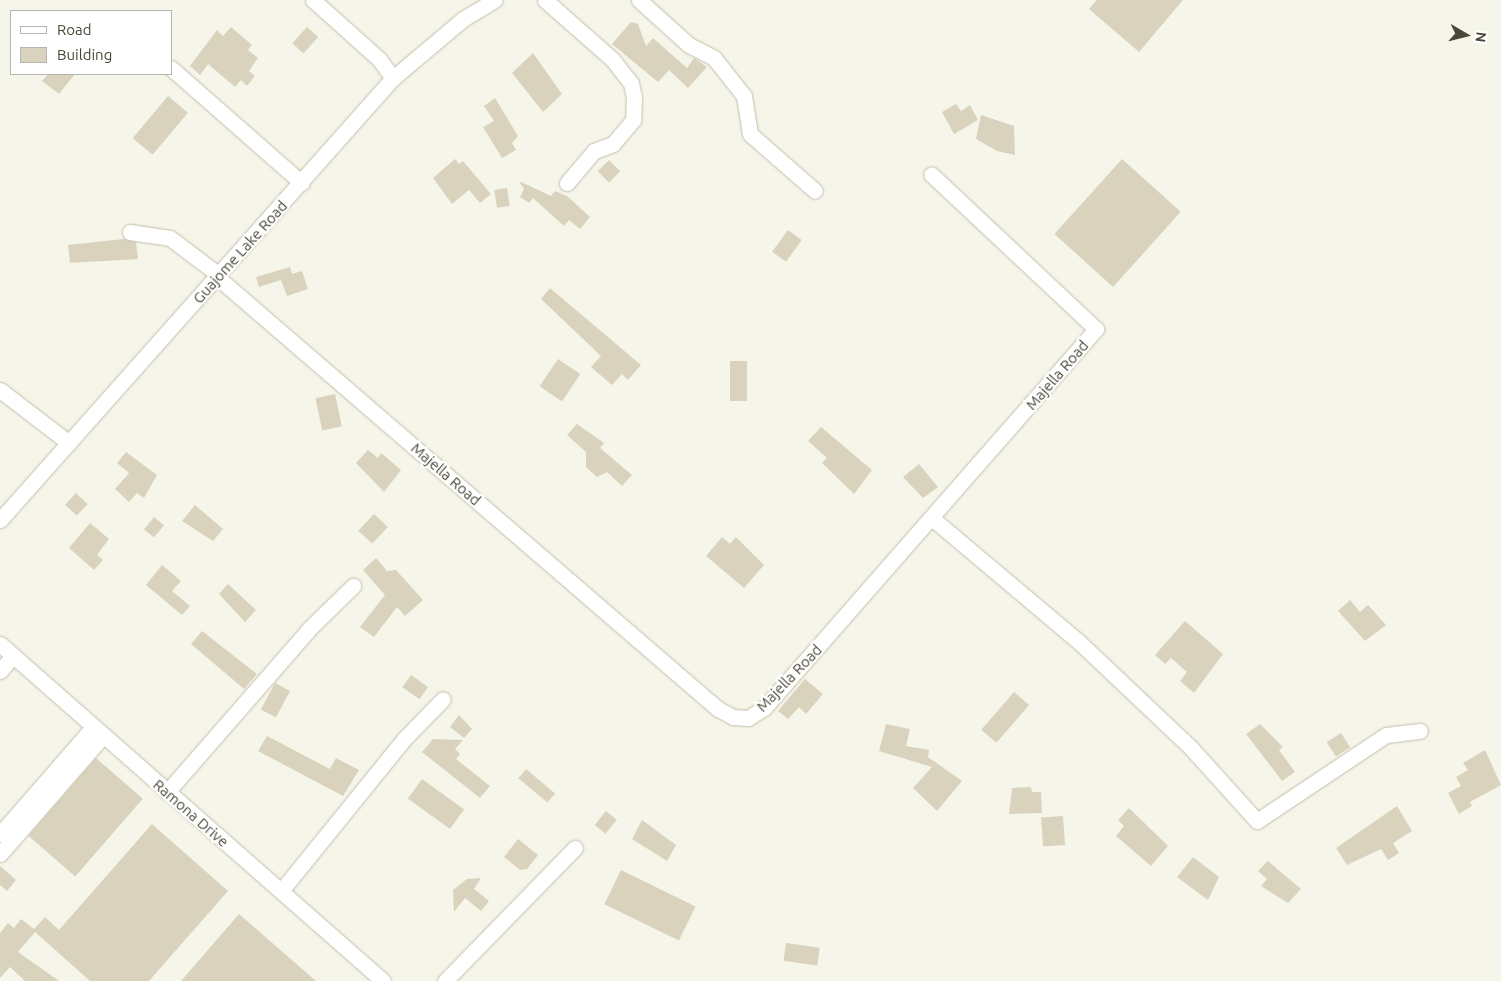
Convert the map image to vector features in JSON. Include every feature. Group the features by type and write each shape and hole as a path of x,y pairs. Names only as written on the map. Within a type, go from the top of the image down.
{"street":[{"path":"314,0 393,78"},
{"name":"Guajome Lake Road","path":"0,520 302,183 393,78 463,19 495,0"},
{"path":"545,0 612,59 632,83 634,96 633,120 613,144 594,151 567,183"},
{"path":"639,0 688,45 714,58 744,96 750,134 815,191"},
{"path":"172,69 302,183"},
{"name":"Majella Road","path":"130,232 170,238 218,276 732,717 748,718 764,708 933,518 1096,329 931,174"},
{"path":"0,390 69,444"},
{"path":"933,518 1078,641 1192,748 1248,816 1257,821 1386,735 1420,731"},
{"path":"167,792 309,629 353,586"},
{"name":"Ramona Drive","path":"0,644 383,981"},
{"path":"0,671 13,656"},
{"path":"281,892 405,738 443,699"},
{"path":"0,834 98,732"},
{"path":"0,854 98,732"},
{"path":"445,981 575,848"}],"building":[{"path":"1097,0 1183,0 1139,52 1089,9"},
{"path":"631,22 638,24 646,46 653,38 687,68 694,58 707,67 688,88 669,70 658,82 612,44"},
{"path":"231,27 252,45 248,50 258,58 249,71 255,76 247,86 241,80 235,87 208,64 200,75 190,66 217,30 223,36"},
{"path":"307,27 318,37 303,53 292,43"},
{"path":"533,53 562,94 543,112 512,73"},
{"path":"47,75 74,75 59,94 42,81"},
{"path":"168,96 188,113 153,155 133,138"},
{"path":"495,98 518,136 512,143 516,150 502,158 483,127 494,121 484,106"},
{"path":"956,104 961,111 970,105 978,120 954,134 942,112"},
{"path":"981,115 1014,126 1015,155 997,151 976,139"},
{"path":"455,159 459,164 463,161 491,194 480,203 469,190 452,204 433,178"},
{"path":"1122,159 1181,212 1113,287 1054,234"},
{"path":"609,160 620,171 609,183 598,171"},
{"path":"519,181 551,196 555,191 567,196 590,217 580,229 569,220 564,226 533,198 529,203 520,197 524,189"},
{"path":"507,188 510,206 497,208 494,190"},
{"path":"788,230 802,240 786,262 772,252"},
{"path":"124,239 136,242 138,259 70,263 68,245"},
{"path":"290,267 292,274 302,271 308,289 287,296 281,280 259,287 256,277"},
{"path":"550,288 641,365 628,380 622,374 612,385 591,367 601,356 541,299"},
{"path":"558,359 580,374 562,401 540,386"},
{"path":"730,361 747,361 747,401 730,401"},
{"path":"335,394 342,426 322,430 315,398"},
{"path":"577,424 604,443 600,448 632,475 622,486 607,472 597,477 586,467 586,452 567,435"},
{"path":"821,427 872,470 854,494 822,463 827,458 808,441"},
{"path":"368,450 378,458 381,453 401,470 384,492 356,463"},
{"path":"126,452 157,475 144,498 137,493 129,502 115,489 129,473 117,463"},
{"path":"919,464 938,487 923,498 903,477"},
{"path":"76,493 88,504 77,516 65,505"},
{"path":"195,505 223,529 213,541 182,521"},
{"path":"374,514 388,527 372,544 358,531"},
{"path":"154,517 164,525 154,538 144,529"},
{"path":"90,523 109,539 97,555 103,560 94,570 69,548"},
{"path":"722,537 730,544 736,537 764,565 744,588 706,556"},
{"path":"376,558 387,571 396,570 423,600 405,616 397,607 374,637 360,627 385,595 363,570"},
{"path":"162,565 181,581 172,591 190,606 182,615 146,585"},
{"path":"228,584 256,610 245,622 219,594"},
{"path":"1350,600 1360,612 1368,605 1386,625 1365,641 1338,611"},
{"path":"1185,621 1223,654 1194,693 1180,681 1187,672 1171,658 1165,664 1155,655"},
{"path":"202,631 257,674 244,689 191,644"},
{"path":"411,675 428,687 420,699 402,687"},
{"path":"805,679 823,694 806,714 799,707 788,719 778,711"},
{"path":"275,683 290,691 276,717 261,709"},
{"path":"1014,692 1029,705 996,743 981,730"},
{"path":"459,715 472,729 464,738 450,727"},
{"path":"886,724 910,729 906,746 929,750 928,757 962,781 937,811 913,788 932,767 879,751"},
{"path":"1260,724 1283,747 1279,750 1295,772 1282,781 1246,734"},
{"path":"1341,733 1350,747 1336,757 1327,742"},
{"path":"267,736 330,769 336,758 359,770 343,796 258,751"},
{"path":"433,739 463,740 455,749 460,754 456,759 490,786 480,798 422,752"},
{"path":"1485,750 1501,785 1470,802 1472,806 1459,814 1448,793 1461,786 1456,777 1468,770 1463,763"},
{"path":"96,758 143,799 75,876 28,836"},
{"path":"526,769 555,793 547,803 518,778"},
{"path":"422,779 464,810 450,829 408,798"},
{"path":"1031,787 1032,792 1041,792 1042,813 1009,814 1012,788"},
{"path":"1397,806 1412,831 1393,843 1399,853 1388,860 1381,849 1347,865 1336,848"},
{"path":"1129,808 1168,846 1151,866 1116,836 1124,826 1118,820"},
{"path":"606,811 617,820 606,834 595,825"},
{"path":"1063,816 1065,845 1043,846 1041,818"},
{"path":"642,820 676,845 667,861 632,839"},
{"path":"152,824 228,891 149,981 90,981 35,932 18,952 59,981 25,981 10,967 0,978 0,933 8,923 14,928 21,919 34,929 45,917 59,930"},
{"path":"518,839 538,855 527,869 520,870 504,857"},
{"path":"1193,857 1219,877 1208,900 1177,877"},
{"path":"1268,861 1301,889 1288,903 1261,886 1267,879 1258,871"},
{"path":"0,866 16,880 7,891 0,885"},
{"path":"621,870 696,906 679,941 604,904"},
{"path":"481,878 474,889 489,901 481,911 465,898 454,912 453,890 467,879"},
{"path":"239,914 316,981 181,981"},
{"path":"786,943 820,948 817,966 783,961"}]}
